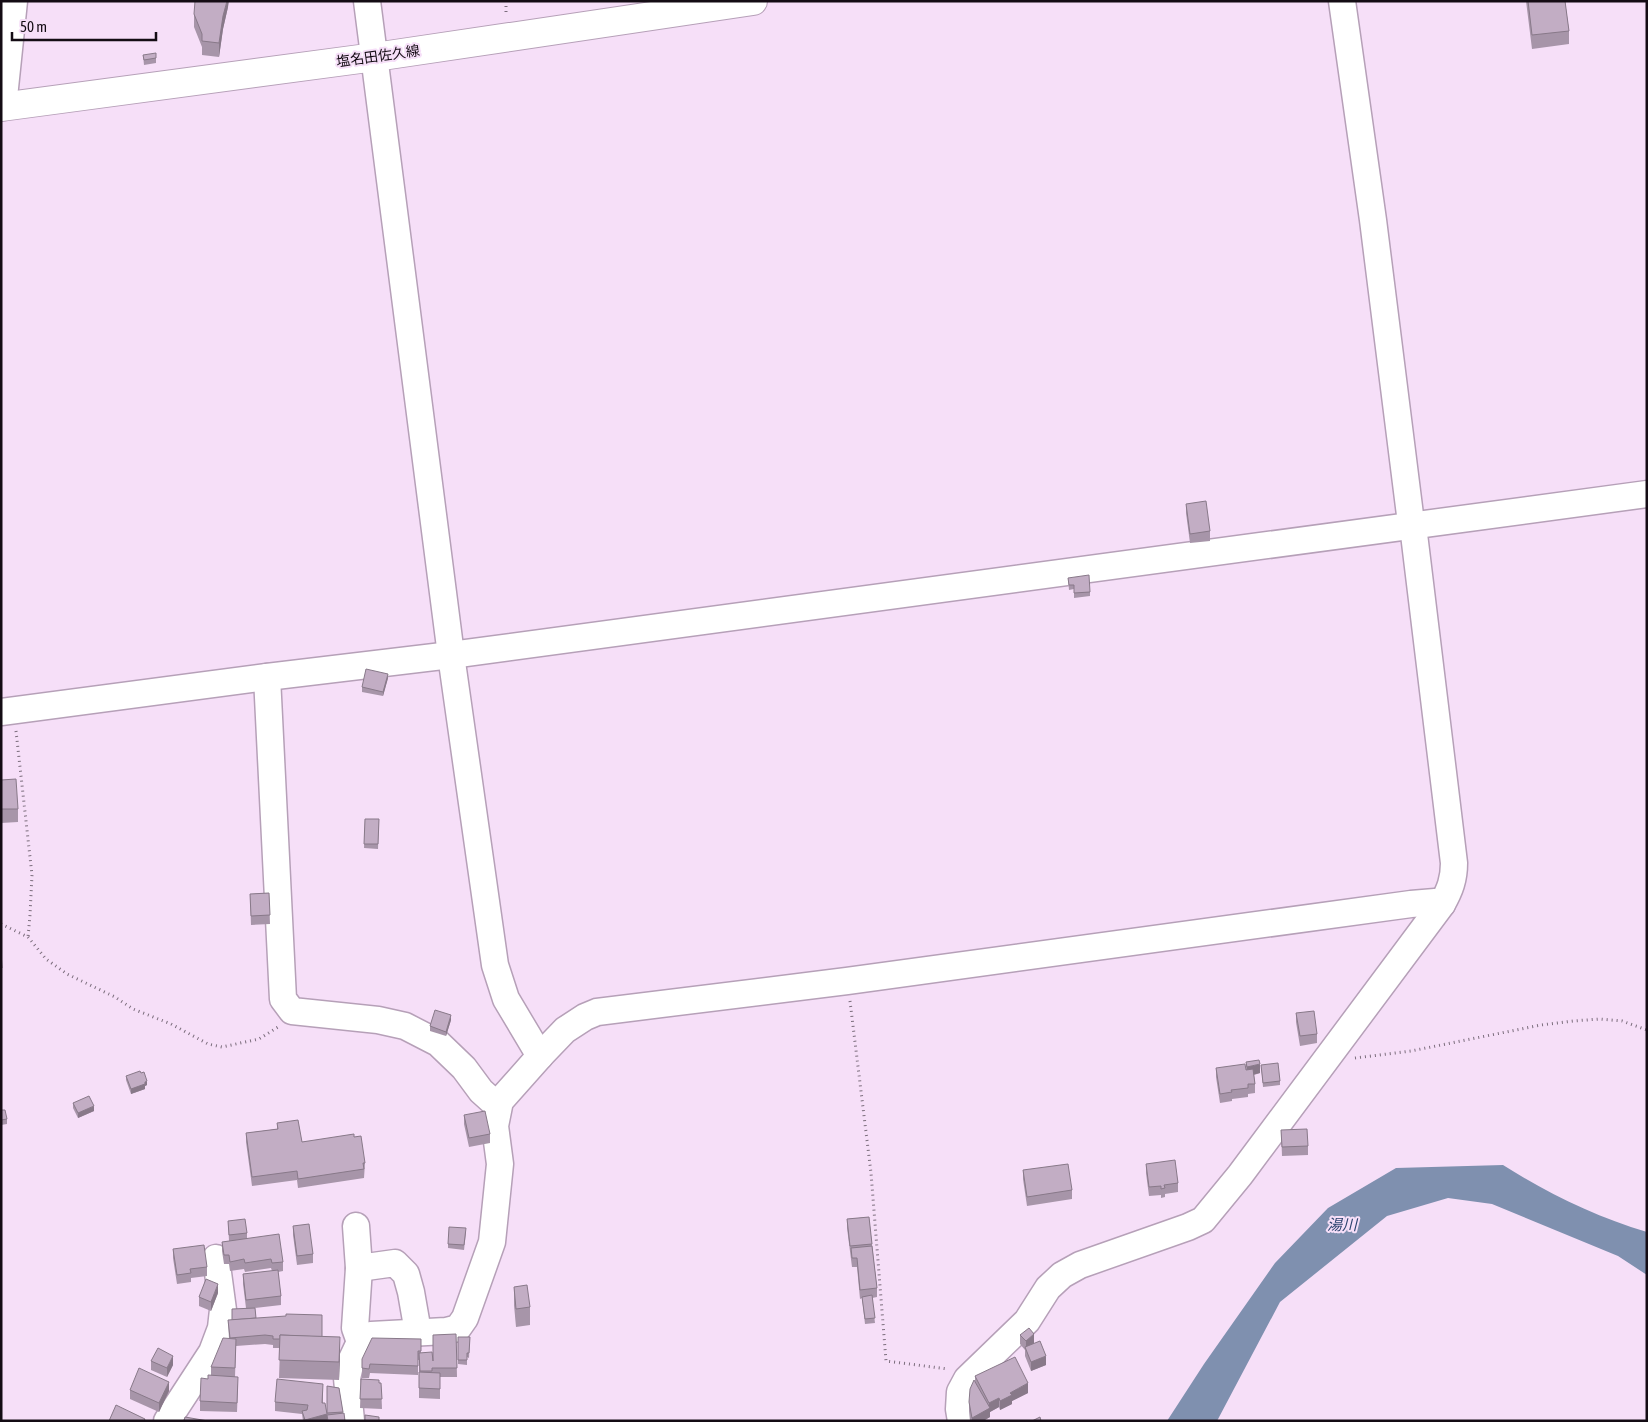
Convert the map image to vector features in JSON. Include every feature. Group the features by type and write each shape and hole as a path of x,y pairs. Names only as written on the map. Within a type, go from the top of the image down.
{"main road":[{"name":"塩名田佐久線","path":"2,107 375,57 753,1"}],"street":[{"path":"2,107 14,1"},
{"path":"367,1 451,655 495,965 506,999 540,1056"},
{"path":"961,1421 959,1410 960,1392 967,1379 1027,1321 1048,1288 1062,1275 1080,1265 1203,1220 1240,1175 1442,904 1449,892 1454,876 1372,210 1342,1"},
{"path":"7,711 451,655 1647,494"},
{"path":"267,677 283,998 292,1011 378,1020 404,1026 438,1043 464,1068 481,1091 491,1100 500,1101"},
{"path":"351,1421 347,1378 351,1361 360,1342 371,1334 446,1331 458,1328 465,1318 492,1242 500,1164 496,1126 500,1101 540,1056 575,1022 584,1017 597,1012 847,981 1411,904 1435,902 1442,904"},
{"path":"356,1226 359,1268 355,1328 360,1342"},
{"path":"167,1421 212,1352 221,1328 223,1310 216,1258"},
{"path":"359,1268 395,1263 406,1274 418,1332"}],"path":[{"path":"7,711 32,876 28,937"},
{"path":"1,924 28,937 46,959 67,974 115,997 133,1009 170,1024 208,1044 222,1047 259,1039 278,1027 292,1011"},
{"path":"847,981 871,1173 886,1361 956,1370 967,1379"},
{"path":"1325,1062 1411,1051 1541,1025 1573,1021 1600,1019 1622,1021 1647,1030"}],"water":[{"name":"湯川","path":"1503,1165 1572,1203 1609,1219 1647,1232 1647,1275 1618,1256 1492,1204 1448,1198 1387,1216 1280,1302 1217,1421 1167,1421 1204,1364 1275,1263 1328,1208 1396,1168"}],"building":[{"path":"195,1 227,1 219,43 202,41 202,34 194,14"},
{"path":"1528,1 1565,1 1569,31 1532,35"},
{"path":"156,53 156,58 144,60 143,55"},
{"path":"1206,501 1210,531 1190,534 1186,504"},
{"path":"1089,575 1090,592 1074,593 1074,585 1069,585 1068,578"},
{"path":"366,669 388,674 383,692 362,687"},
{"path":"16,779 18,809 1,809 1,780"},
{"path":"365,819 379,819 378,844 364,844"},
{"path":"269,893 270,915 251,916 250,894"},
{"path":"435,1010 451,1015 446,1032 430,1026"},
{"path":"1314,1011 1317,1034 1300,1036 1296,1013"},
{"path":"1259,1060 1260,1064 1247,1067 1246,1062"},
{"path":"1278,1063 1280,1081 1263,1083 1261,1065"},
{"path":"1245,1064 1246,1070 1253,1069 1255,1084 1248,1084 1248,1088 1231,1090 1232,1092 1220,1094 1216,1068"},
{"path":"140,1071 141,1073 144,1072 147,1081 145,1084 131,1089 126,1076"},
{"path":"89,1096 94,1106 78,1113 73,1103"},
{"path":"1,1110 5,1110 7,1119 1,1120"},
{"path":"485,1111 490,1134 469,1138 464,1115"},
{"path":"298,1120 302,1142 354,1134 354,1137 361,1136 365,1163 363,1163 364,1169 298,1179 297,1171 252,1177 246,1133 278,1129 277,1123"},
{"path":"1307,1129 1308,1146 1282,1147 1281,1130"},
{"path":"1175,1160 1178,1183 1164,1185 1165,1188 1161,1189 1161,1186 1149,1187 1146,1164"},
{"path":"1068,1164 1072,1190 1027,1197 1023,1170"},
{"path":"869,1217 872,1244 850,1246 847,1219"},
{"path":"245,1219 247,1233 229,1235 228,1221"},
{"path":"309,1224 313,1254 297,1256 293,1226"},
{"path":"449,1227 466,1228 464,1245 448,1244"},
{"path":"279,1234 283,1262 272,1263 271,1259 245,1263 244,1259 230,1262 229,1255 224,1255 222,1242"},
{"path":"204,1245 207,1267 190,1269 191,1273 177,1275 173,1249"},
{"path":"872,1246 877,1288 860,1290 857,1258 852,1258 851,1248"},
{"path":"278,1270 281,1296 246,1300 243,1274"},
{"path":"206,1279 218,1284 211,1302 199,1297"},
{"path":"527,1285 530,1307 516,1309 514,1287"},
{"path":"872,1295 875,1318 865,1319 862,1297"},
{"path":"255,1308 256,1318 232,1320 232,1309"},
{"path":"286,1314 322,1315 322,1337 280,1335 280,1339 273,1339 273,1336 265,1335 230,1338 228,1320 286,1316"},
{"path":"1029,1328 1034,1334 1026,1341 1020,1335"},
{"path":"456,1334 457,1368 432,1368 432,1371 420,1371 419,1353 432,1352 433,1361 433,1335"},
{"path":"280,1335 340,1337 339,1362 279,1360"},
{"path":"458,1337 470,1337 467,1360 458,1360"},
{"path":"223,1338 236,1339 235,1368 211,1367"},
{"path":"372,1338 421,1339 421,1351 418,1351 418,1366 370,1364 369,1369 362,1368 362,1359"},
{"path":"1040,1341 1046,1356 1031,1362 1025,1347"},
{"path":"158,1348 173,1356 167,1368 151,1361"},
{"path":"1015,1357 1028,1383 1010,1393 1012,1395 1000,1401 999,1398 989,1403 975,1376"},
{"path":"139,1368 169,1382 159,1403 130,1390"},
{"path":"419,1372 440,1373 440,1389 419,1388"},
{"path":"208,1375 238,1377 237,1403 200,1401 201,1378 208,1379"},
{"path":"277,1379 323,1384 322,1403 325,1403 327,1414 305,1420 302,1411 307,1410 308,1405 275,1402"},
{"path":"361,1379 379,1380 379,1383 381,1383 382,1399 360,1399"},
{"path":"974,1380 990,1408 972,1418 969,1402 970,1389"},
{"path":"327,1386 339,1388 343,1412 327,1413"},
{"path":"116,1405 145,1419 144,1421 109,1421"},
{"path":"344,1413 345,1421 328,1421 327,1415"},
{"path":"365,1415 379,1417 379,1421 365,1421"},
{"path":"185,1417 208,1421 184,1421"},
{"path":"1040,1417 1041,1421 1032,1421"}]}
